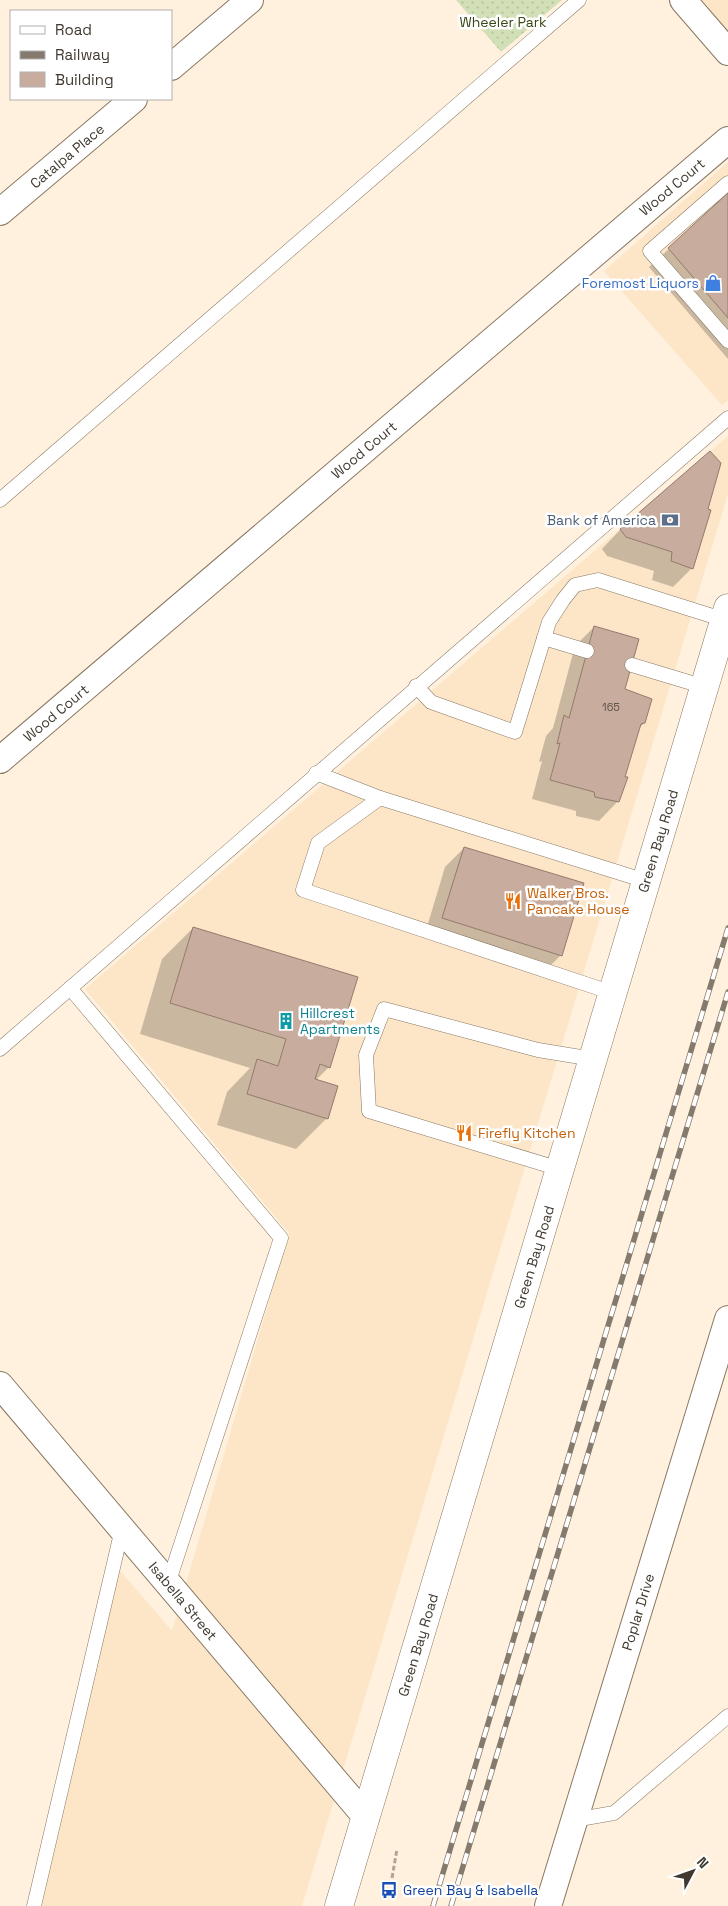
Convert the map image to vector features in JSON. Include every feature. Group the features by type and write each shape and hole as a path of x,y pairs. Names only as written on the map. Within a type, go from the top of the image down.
{"main road":[{"name":"Green Bay Road","path":"338,1906 726,614"}],"street":[{"path":"172,66 250,0"},
{"path":"683,0 728,52"},
{"name":"Catalpa Place","path":"0,212 133,100"},
{"name":"Wood Court","path":"0,760 728,140"},
{"name":"Poplar Drive","path":"548,1906 725,1352 728,1319"},
{"name":"Isabella Street","path":"0,1385 366,1817"}],"lane":[{"path":"0,500 579,0"},
{"path":"728,183 650,250 728,341"},
{"path":"0,1049 416,686 728,418"},
{"path":"416,686 430,702 515,732 549,622 563,600 575,586 598,580 726,614"},
{"path":"544,638 587,651"},
{"path":"632,665 705,686"},
{"path":"316,774 380,798 646,881"},
{"path":"380,798 318,844 303,890 613,993"},
{"path":"70,988 281,1238 168,1584"},
{"path":"560,1169 369,1111 366,1055 384,1009 538,1050 593,1059"},
{"path":"34,1906 122,1529"},
{"path":"574,1820 614,1814 728,1716"}],"path":[{"path":"392,1878 397,1850"}],"shaded area":[{"path":"701,0 728,0 728,32"},
{"path":"728,162 728,400 722,405 604,271"},
{"path":"728,436 728,494 302,1906 31,1906 111,1560 172,1631 289,1233 85,989"}],"green space":[{"name":"Wheeler Park","path":"456,0 562,0 501,52"}],"building":[{"name":"Foremost Liquors","path":"728,193 728,318 668,248"},
{"name":"Bank of America","path":"710,451 721,463 708,509 711,510 693,569 671,561 672,552 626,537 620,529"},
{"path":"594,626 639,639 625,689 652,699 645,723 641,724 625,777 628,777 619,802 595,797 594,792 550,780 560,743 557,744 564,715 569,718"},
{"name":"Walker Bros. Pancake House","path":"464,847 584,883 562,956 442,918"},
{"name":"Hillcrest Apartments","path":"193,927 358,977 330,1068 320,1064 315,1079 338,1086 328,1119 247,1094 257,1059 278,1066 286,1039 170,1003"}],"railway":[{"path":"433,1906 728,928"},
{"path":"451,1906 728,992"}],"place":[{"name":"Foremost Liquors","path":"713,283"},
{"name":"Bank of America","path":"670,520"},
{"name":"Walker Bros. Pancake House","path":"513,901"},
{"name":"Hillcrest Apartments","path":"286,1021"},
{"name":"Firefly Kitchen","path":"464,1133"},
{"name":"Green Bay & Isabella","path":"389,1890"}]}
